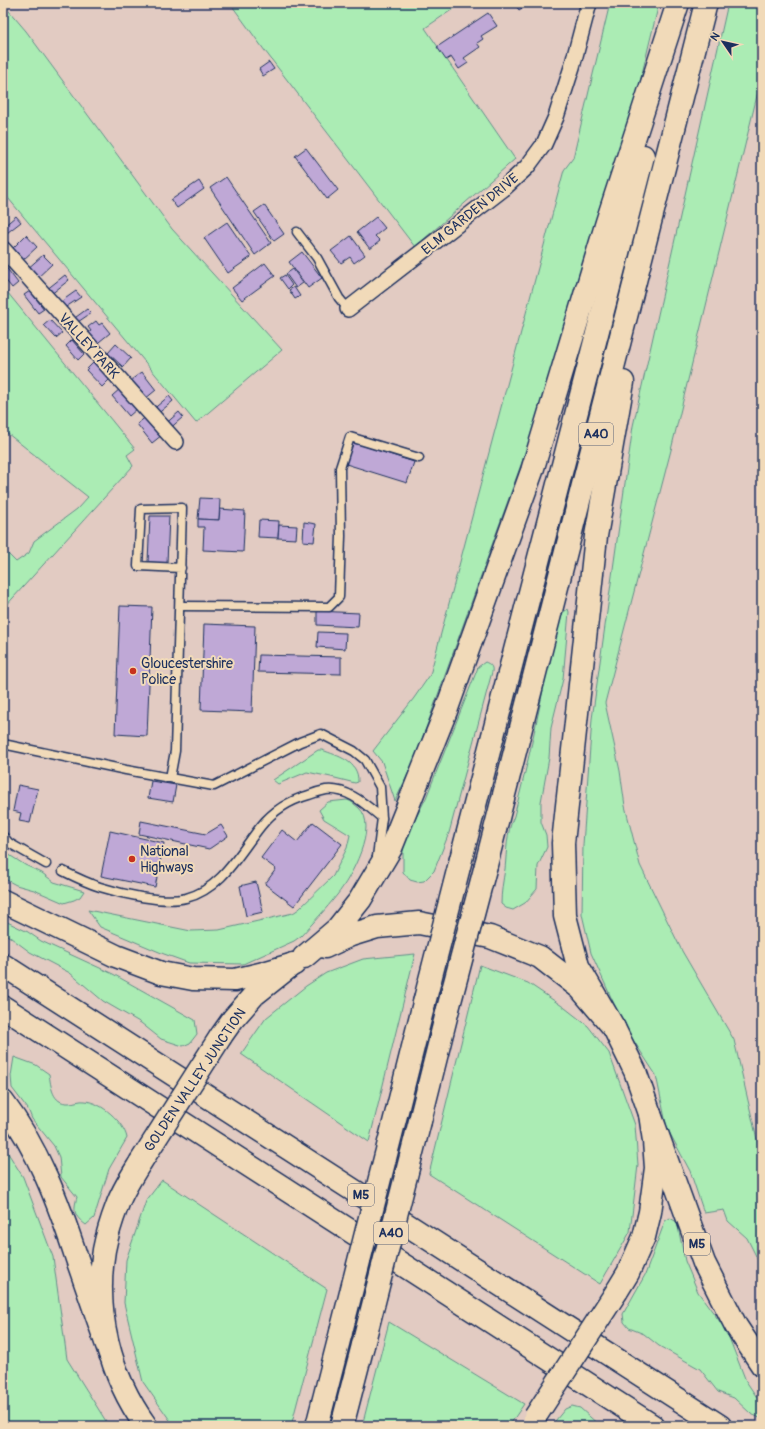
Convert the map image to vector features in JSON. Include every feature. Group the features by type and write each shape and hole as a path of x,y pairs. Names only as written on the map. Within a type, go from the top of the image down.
{"highway":[{"path":"3,900 116,956 161,973 193,979 235,980 260,974 299,960 337,929 360,900 391,848 420,776 446,711 532,471 607,222 678,3"},
{"name":"A40","path":"317,1426 424,1003 682,3"},
{"name":"A40","path":"342,1426 706,3"},
{"path":"614,1028 578,966 565,916 563,843 596,536 659,188"},
{"name":"GOLDEN VALLEY JUNCTION","path":"146,1426 121,1385 110,1354 103,1323 101,1297 104,1249 117,1204 140,1163 221,1036 233,1019 254,995 299,960 351,935 377,927 419,923 490,938 540,957 580,988 614,1028 635,1071 650,1114 656,1168 650,1212 644,1237 637,1256 617,1291 532,1422"},
{"name":"M5","path":"3,965 720,1426"},
{"name":"M5","path":"3,1007 653,1426"},
{"path":"3,1102 13,1114 39,1160 60,1209 110,1354"},
{"name":"M5","path":"650,1114 704,1264 736,1326 762,1365"}],"street":[{"name":"ELM GARDEN DRIVE","path":"348,309 503,189 527,167 544,144 556,117 572,67 589,3"},
{"name":"VALLEY PARK","path":"3,249 176,442"}],"lane":[{"path":"297,232 317,258 339,298 348,309"},
{"path":"180,606 329,607 339,597 341,536 340,468 350,437 419,458"},
{"path":"170,778 175,751 180,606 181,568 182,508 141,509 138,566 181,568"},
{"path":"3,744 214,786 300,742 321,734 354,751 365,760 380,787 382,818 378,854 360,900"},
{"path":"63,871 99,887 157,900 186,898 208,889 232,866 262,825 282,807 301,797 327,790 347,793 382,818"},
{"path":"3,836 9,843 46,864"}],"green space":[{"path":"230,3 462,3 425,28 515,159 415,247"},
{"path":"610,3 659,3 639,86 553,376 413,764 395,801 382,762 373,751 430,675 564,170 573,158"},
{"path":"728,3 762,3 762,75 671,450 605,703 620,771 625,806 640,865 682,951 734,1040 762,1161 762,1268 747,1238 728,1221 724,1210 704,1213 690,1171 667,1128 656,1075 624,1026 591,953 582,914 583,845 592,719 633,426"},
{"path":"3,4 26,31 172,229 282,350 196,423 3,192"},
{"path":"3,287 135,449 127,455 133,466 3,609 3,549 16,562 29,553 34,541 77,509 88,497 3,430"},
{"path":"568,609 569,612 563,679 551,728 549,758 541,802 541,822 546,835 547,847 538,866 537,889 525,903 513,910 506,908 501,904 508,836 532,744 556,623 562,613"},
{"path":"485,662 491,666 492,672 449,833 434,871 424,881 417,882 410,880 403,872 403,848 406,837 426,798 478,667"},
{"path":"318,750 341,757 351,764 355,769 358,782 355,783 307,772 278,784 273,780"},
{"path":"347,800 359,808 364,816 366,827 365,839 361,852 343,887 301,936 294,941 243,964 189,963 100,927 88,910 191,931 219,930 293,913 333,876 347,848 350,835 324,819 319,810 328,802"},
{"path":"3,851 25,865 42,873 54,882 84,891 80,897 64,903 34,890 16,885 3,878"},
{"path":"3,920 28,932 41,941 113,974 195,1020 197,1034 190,1043 183,1046 161,1039 141,1023 103,1001 70,973 30,952 3,932"},
{"path":"415,954 369,1142 241,1054 266,1018 306,986 326,973 363,959"},
{"path":"480,965 528,983 565,1008 588,1026 609,1053 635,1125 638,1165 630,1232 600,1284 429,1174"},
{"path":"14,1057 36,1065 49,1074 53,1093 59,1101 69,1103 85,1101 98,1105 117,1120 125,1132 127,1138 109,1169 94,1218 86,1225 79,1219 75,1210 77,1197 61,1177 59,1157 54,1146 32,1119 28,1109 12,1088 11,1076"},
{"path":"3,1145 23,1177 53,1257 67,1359 109,1426 3,1426"},
{"path":"162,1180 327,1289 291,1426 174,1426 143,1382 124,1303 126,1260 146,1201"},
{"path":"670,1218 677,1222 685,1261 698,1292 726,1330 746,1381 762,1405 762,1419 751,1414 734,1398 718,1392 700,1369 659,1346 644,1334 629,1328 624,1322 623,1314 645,1275 665,1221"},
{"path":"389,1322 524,1404 509,1426 362,1426"},
{"path":"572,1406 580,1408 600,1426 551,1426 565,1409"}],"building":[{"path":"514,3 529,3 519,10"},
{"path":"488,13 497,26 481,36 483,39 477,43 480,47 464,58 468,63 459,69 451,57 446,60 437,47"},
{"path":"269,62 274,69 263,76 259,69"},
{"path":"306,148 338,190 327,199 295,156"},
{"path":"226,177 271,243 255,255 210,188"},
{"path":"199,181 204,189 177,208 171,200"},
{"path":"3,201 8,207 3,212"},
{"path":"264,205 284,234 274,241 254,212"},
{"path":"16,216 21,222 3,236 3,227"},
{"path":"376,217 385,228 375,236 380,241 370,249 357,232"},
{"path":"227,222 251,257 228,273 204,238"},
{"path":"26,235 37,247 23,260 12,249"},
{"path":"351,236 365,255 354,263 350,257 341,263 331,251"},
{"path":"302,252 322,278 308,288 289,262"},
{"path":"43,255 52,264 35,280 26,270"},
{"path":"265,263 275,276 242,300 232,288"},
{"path":"5,266 18,283 12,288 3,277 3,267"},
{"path":"293,269 303,283 296,288 286,274"},
{"path":"65,275 69,280 50,295 46,290"},
{"path":"285,275 292,285 288,289 280,278"},
{"path":"294,287 300,296 295,299 289,290"},
{"path":"30,291 44,309 38,313 24,295"},
{"path":"76,291 81,297 63,309 59,303"},
{"path":"87,309 91,313 75,324 72,320"},
{"path":"50,320 62,333 56,338 44,325"},
{"path":"96,321 99,325 102,323 110,333 94,346 86,335 91,331 88,327"},
{"path":"72,340 84,354 78,360 66,346"},
{"path":"116,344 131,358 123,367 108,353"},
{"path":"95,361 111,378 102,387 86,370"},
{"path":"142,372 156,390 145,399 131,380"},
{"path":"121,388 138,408 129,416 112,396"},
{"path":"169,396 173,401 155,416 151,411"},
{"path":"179,412 183,417 167,431 163,426"},
{"path":"147,416 162,435 152,443 137,424"},
{"path":"352,442 414,462 407,483 346,464"},
{"path":"200,498 220,499 219,520 198,519"},
{"path":"220,509 245,511 243,552 203,550 204,527 198,527 198,519 219,520"},
{"path":"150,516 169,516 167,563 148,562"},
{"path":"259,520 279,521 278,538 258,537"},
{"path":"304,522 316,524 314,542 303,541"},
{"path":"279,525 297,526 296,539 278,538"},
{"name":"Gloucestershire Police","path":"120,606 152,607 147,736 115,734"},
{"path":"317,611 359,613 358,627 317,625"},
{"path":"204,624 255,626 252,712 201,710"},
{"path":"318,632 346,633 345,649 317,647"},
{"path":"259,655 341,657 341,674 258,672"},
{"path":"151,781 176,785 173,802 148,798"},
{"path":"18,785 38,789 30,823 19,821 21,813 13,811"},
{"path":"141,821 206,834 221,825 228,836 209,849 139,834"},
{"path":"313,822 342,844 294,906 265,884 276,869 261,858 282,830 297,842"},
{"name":"National Highways","path":"110,831 164,843 155,887 101,876"},
{"path":"256,882 263,912 246,916 240,886"}],"place":[{"name":"Gloucestershire Police","path":"133,671"},
{"name":"National Highways","path":"132,859"}]}
